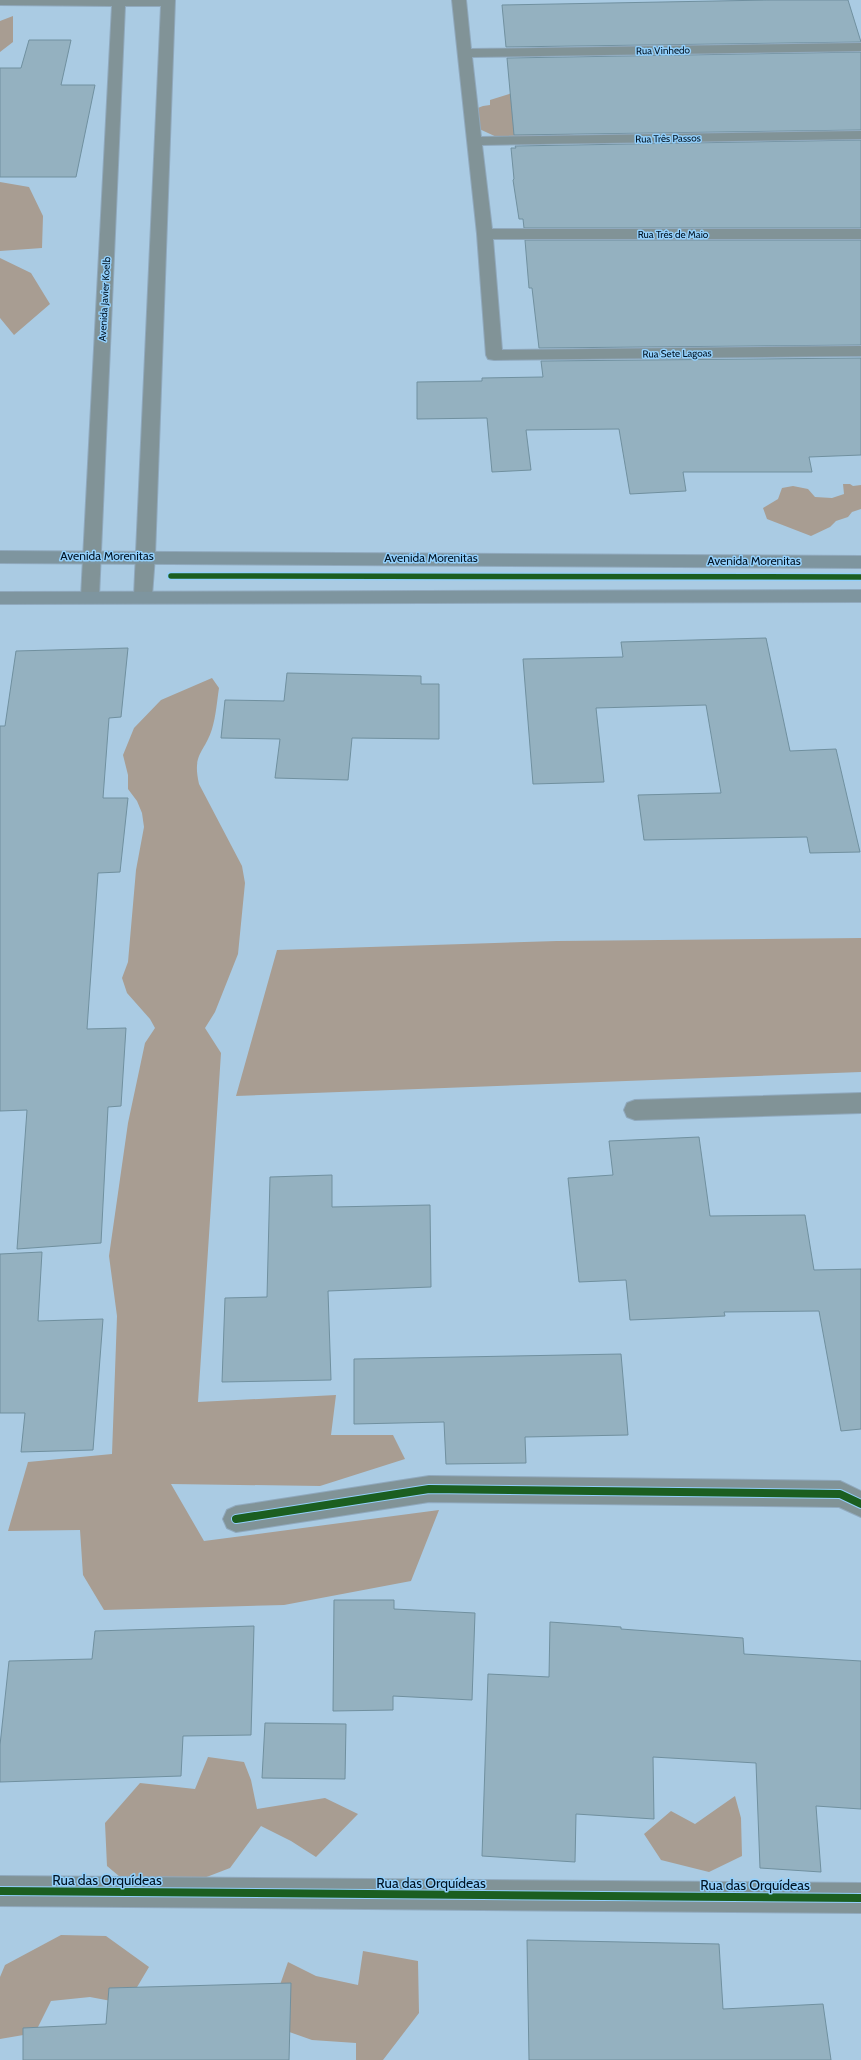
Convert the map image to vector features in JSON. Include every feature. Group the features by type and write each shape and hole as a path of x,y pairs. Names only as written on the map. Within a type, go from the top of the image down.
{"main road":[{"name":"Avenida Morenitas","path":"0,557 146,556 861,562"},
{"path":"0,598 143,596 861,596"}],"street":[{"path":"459,0 485,234"},
{"path":"0,1 168,1 146,556 143,596"},
{"name":"Avenida Javier Koelb","path":"90,597 118,1"},
{"name":"Rua Vinhedo","path":"465,53 861,47"},
{"name":"Rua Três Passos","path":"474,140 861,135"},
{"name":"Rua Três de Maio","path":"485,234 861,234"},
{"name":"Rua Sete Lagoas","path":"485,234 494,356 861,351"},
{"path":"635,1110 861,1103"},
{"path":"236,1519 429,1489 840,1494 861,1504"},
{"name":"Rua das Orquídeas","path":"0,1891 861,1898"}],"shaded area":[{"path":"13,16 13,42 0,52 0,21"},
{"path":"512,93 586,132 556,137 541,134 531,139 501,139 475,127 475,109 490,105 490,100"},
{"path":"0,182 29,187 43,216 42,248 0,251"},
{"path":"0,258 31,273 50,304 14,335 0,318"},
{"path":"843,484 850,484 853,486 861,485 861,509 852,512 848,517 836,521 830,527 811,536 767,519 763,508 778,499 782,488 793,486 808,489 815,497 832,498 844,494"},
{"path":"212,678 219,688 215,714 212,729 198,760 197,774 199,784 242,866 245,883 238,954 215,1012 205,1028 221,1053 198,1402 336,1395 331,1435 393,1435 405,1459 320,1486 171,1484 204,1541 439,1510 411,1581 284,1605 104,1610 83,1575 80,1530 8,1531 28,1462 112,1454 117,1316 109,1256 128,1123 145,1043 155,1028 150,1019 127,993 122,978 128,962 136,870 144,827 142,813 137,801 128,789 128,775 123,755 134,728 161,700"},
{"path":"861,938 861,1072 236,1096 277,950 557,941"},
{"path":"208,1757 244,1762 251,1780 257,1809 325,1798 358,1814 316,1857 291,1841 261,1826 230,1868 204,1878 138,1892 107,1866 105,1823 140,1783 195,1789"},
{"path":"735,1796 741,1818 742,1856 709,1872 661,1860 644,1834 671,1811 695,1824"},
{"path":"61,1935 106,1936 149,1967 127,2004 90,1997 51,2001 35,2033 0,2039 0,1977 5,1965"},
{"path":"363,1951 418,1961 419,2013 383,2060 356,2060 356,2043 312,2040 278,2028 275,1999 288,1962 316,1976 358,1985"}],"building":[{"path":"848,0 861,42 506,47 502,5"},
{"path":"29,40 71,40 61,85 95,85 76,177 0,177 0,68 21,68"},
{"path":"861,52 861,130 514,135 507,58"},
{"path":"861,140 861,228 524,228 523,219 519,219 513,180 511,148 516,148 515,146"},
{"path":"525,240 861,240 861,345 539,348 532,288 529,288"},
{"path":"861,358 861,455 809,457 812,472 683,472 686,491 630,494 619,429 526,430 531,470 492,472 487,418 417,419 417,382 482,381 482,378 543,377 541,361"},
{"path":"766,638 790,751 836,749 860,852 810,853 807,837 644,840 638,795 721,793 706,705 596,708 604,782 533,784 523,659 623,657 621,642"},
{"path":"128,648 121,717 109,718 103,798 128,798 120,872 98,873 87,1029 126,1028 121,1106 108,1107 101,1243 17,1249 27,1110 0,1111 0,726 5,726 16,651"},
{"path":"287,673 421,676 421,684 439,684 439,739 352,738 348,780 275,778 280,739 221,738 225,700 284,701"},
{"path":"699,1137 710,1216 805,1215 814,1270 861,1269 861,1429 841,1431 819,1311 724,1312 725,1316 630,1320 626,1280 579,1282 568,1178 613,1175 609,1141"},
{"path":"332,1175 332,1207 430,1205 431,1287 328,1291 331,1380 222,1382 225,1298 267,1297 270,1177"},
{"path":"42,1252 38,1321 103,1319 93,1450 21,1452 25,1413 0,1413 0,1254"},
{"path":"621,1354 628,1435 525,1437 526,1463 446,1464 444,1422 354,1424 354,1359"},
{"path":"334,1600 394,1600 394,1609 475,1613 472,1700 393,1696 393,1710 333,1711"},
{"path":"550,1622 743,1638 744,1654 861,1661 861,1809 816,1806 821,1872 760,1868 756,1763 653,1757 654,1819 576,1814 575,1862 482,1856 488,1674 549,1677"},
{"path":"254,1626 251,1735 183,1736 181,1776 0,1782 0,1745 9,1661 92,1659 95,1631"},
{"path":"265,1723 346,1724 345,1779 262,1778"},
{"path":"527,1940 719,1944 723,2009 823,2004 831,2060 529,2060"},
{"path":"291,1983 289,2060 23,2060 23,2028 106,2024 109,1988"}],"cycle path":[{"path":"171,576 861,577"},
{"path":"236,1519 429,1489 840,1494 861,1504"},
{"path":"0,1891 861,1898"}]}
